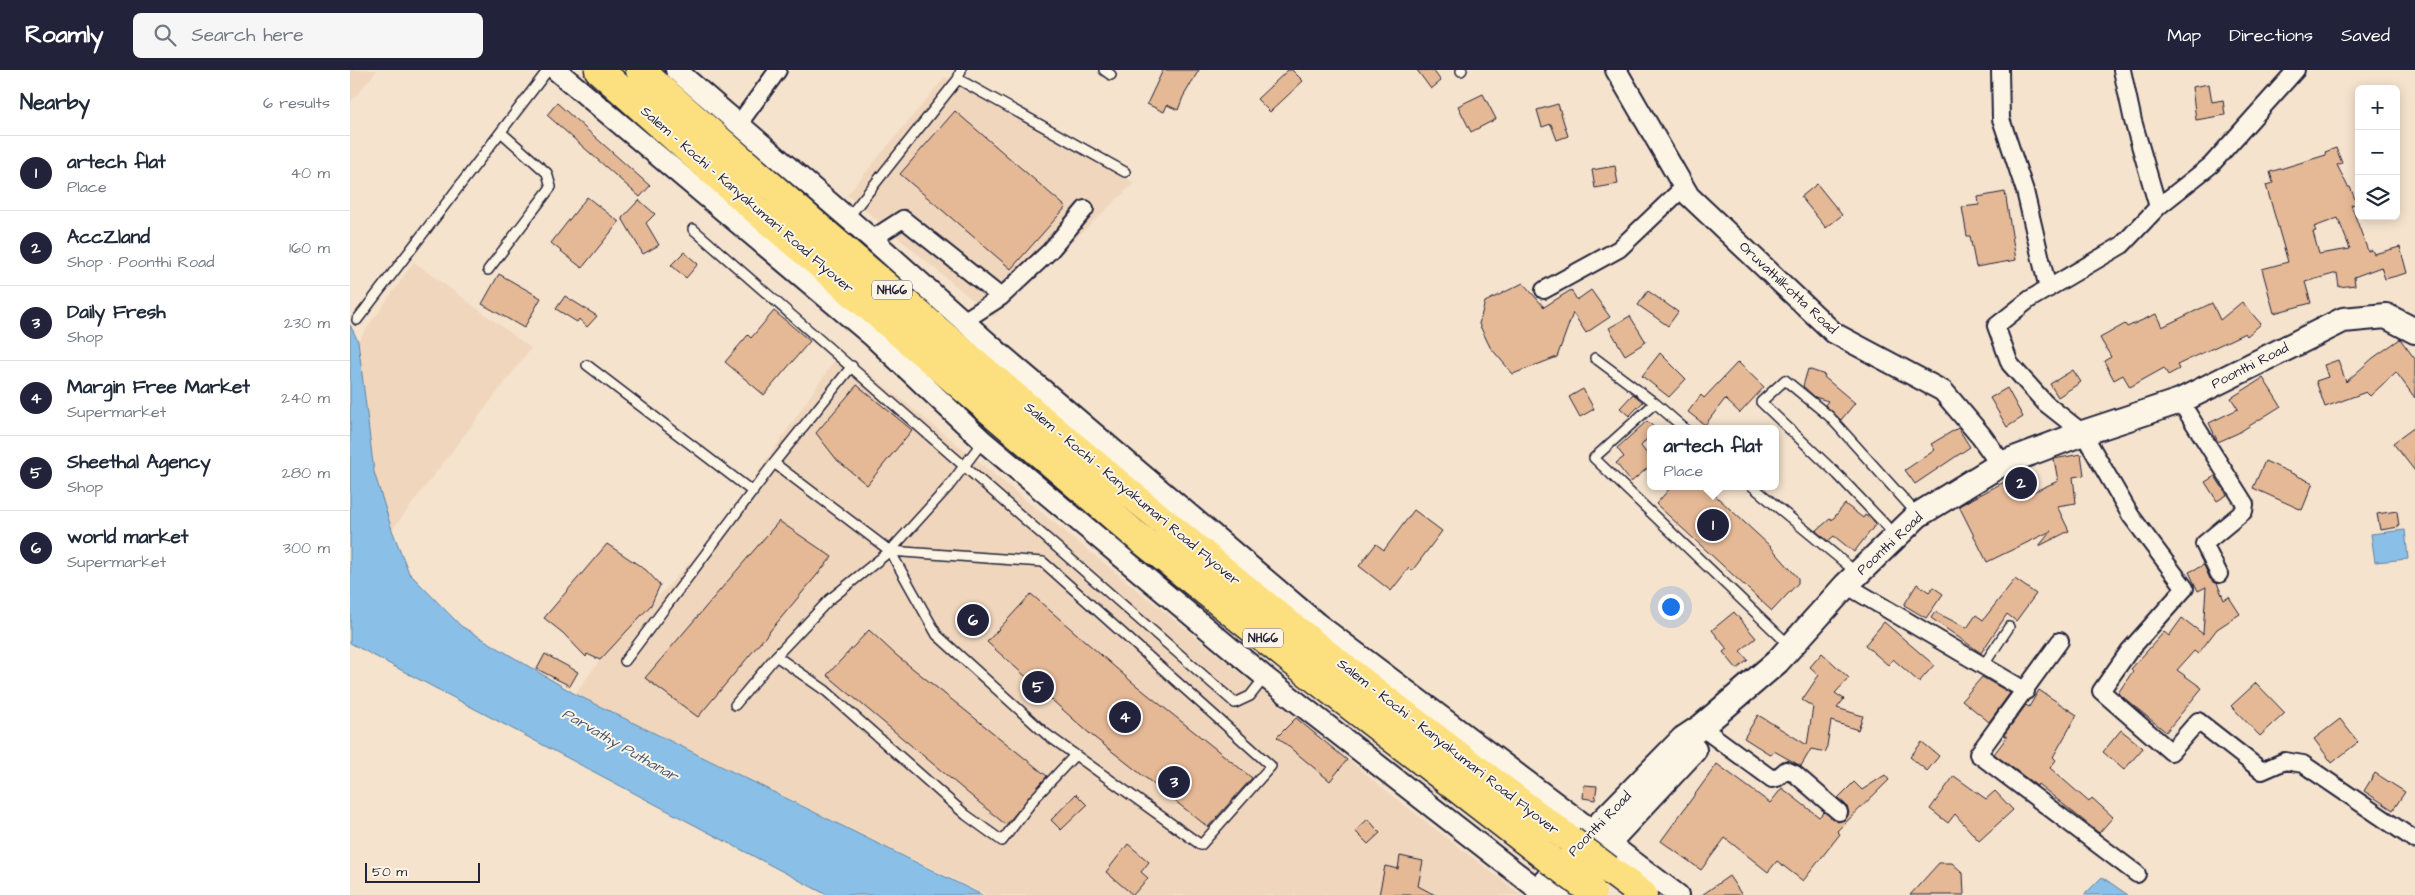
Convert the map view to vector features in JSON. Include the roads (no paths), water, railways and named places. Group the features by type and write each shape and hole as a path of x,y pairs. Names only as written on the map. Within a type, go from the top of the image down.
{"highway":[{"name":"Salem - Kochi - Kanyakumari Road Flyover","path":"599,70 756,210 1132,532 1290,659 1594,893"},
{"name":"Salem - Kochi - Kanyakumari Road Flyover","path":"640,70 791,204 1153,512 1316,645 1594,846 1643,895"}],"main road":[{"name":"Poonthi Road","path":"1544,894 1594,846 1684,739 1778,662 1852,579 1918,515 2001,464 2083,433 2180,402 2343,320 2386,316 2415,331"}],"street":[{"path":"556,70 871,336 983,441 1265,677 1544,894"},
{"path":"676,70 846,219 872,239 995,349 1317,623 1594,846 1678,895"},
{"path":"738,124 778,70"},
{"name":"Oruvathilkotta Road","path":"1616,70 1689,196 1834,333 1943,391 1981,436 2001,464"},
{"path":"2000,70 2001,119 2025,191 2048,289"},
{"path":"2122,70 2133,122 2158,207"},
{"path":"2296,70 2211,165 2158,207 2122,245 2030,299 1996,326 2010,364 2045,404 2083,433 2131,516 2185,588 2129,652 2101,691 2171,752 2198,721 2262,771 2285,761 2303,764 2415,840"},
{"path":"1544,290 1619,249 1684,187"},
{"path":"964,320 1001,297 1050,251 1085,209"},
{"path":"872,239 903,219 1001,297"},
{"path":"2180,402 2244,504 2244,511 2204,544 2219,574"},
{"path":"1852,579 1983,666 2026,691"},
{"path":"2060,641 2026,691 1978,754 2137,874"},
{"path":"1701,727 1772,779 1777,778 1786,770 1795,774 1839,812"}],"lane":[{"path":"358,320 548,70"},
{"path":"846,219 959,74 1125,172"},
{"path":"488,270 551,187 548,172 502,133"},
{"path":"693,228 852,366 965,468 1235,702 1250,696 1265,677"},
{"path":"1595,358 1655,403 1680,425"},
{"path":"587,365 753,492"},
{"path":"624,661 774,463 852,366"},
{"path":"1897,537 1838,475 1761,402 1785,380 1830,416 1918,515"},
{"path":"1655,403 1594,458 1792,648"},
{"path":"735,705 776,656 828,600 890,551 965,468 983,441"},
{"path":"774,463 890,551 937,635 1046,734 1201,845 1271,766 1043,562 890,551"},
{"path":"1756,490 1852,579"},
{"path":"1983,666 2009,627"},
{"path":"776,656 826,691 966,815 1002,841 1034,799 1075,756"}],"water":[{"name":"Parvathy Puthanar","path":"350,325 358,341 374,472 392,530 409,573 461,626 575,694 982,895 827,895 350,643"},
{"path":"2405,530 2408,559 2375,562 2371,534"},
{"path":"2102,877 2128,895 2084,895"}],"place":[{"name":"AccZland","path":"2021,483"},
{"name":"artech flat","path":"1713,525"},
{"name":"world market","path":"973,620"},
{"name":"Sheethal Agency","path":"1038,687"},
{"name":"Margin Free Market","path":"1125,717"},
{"name":"Daily Fresh","path":"1174,782"}]}
